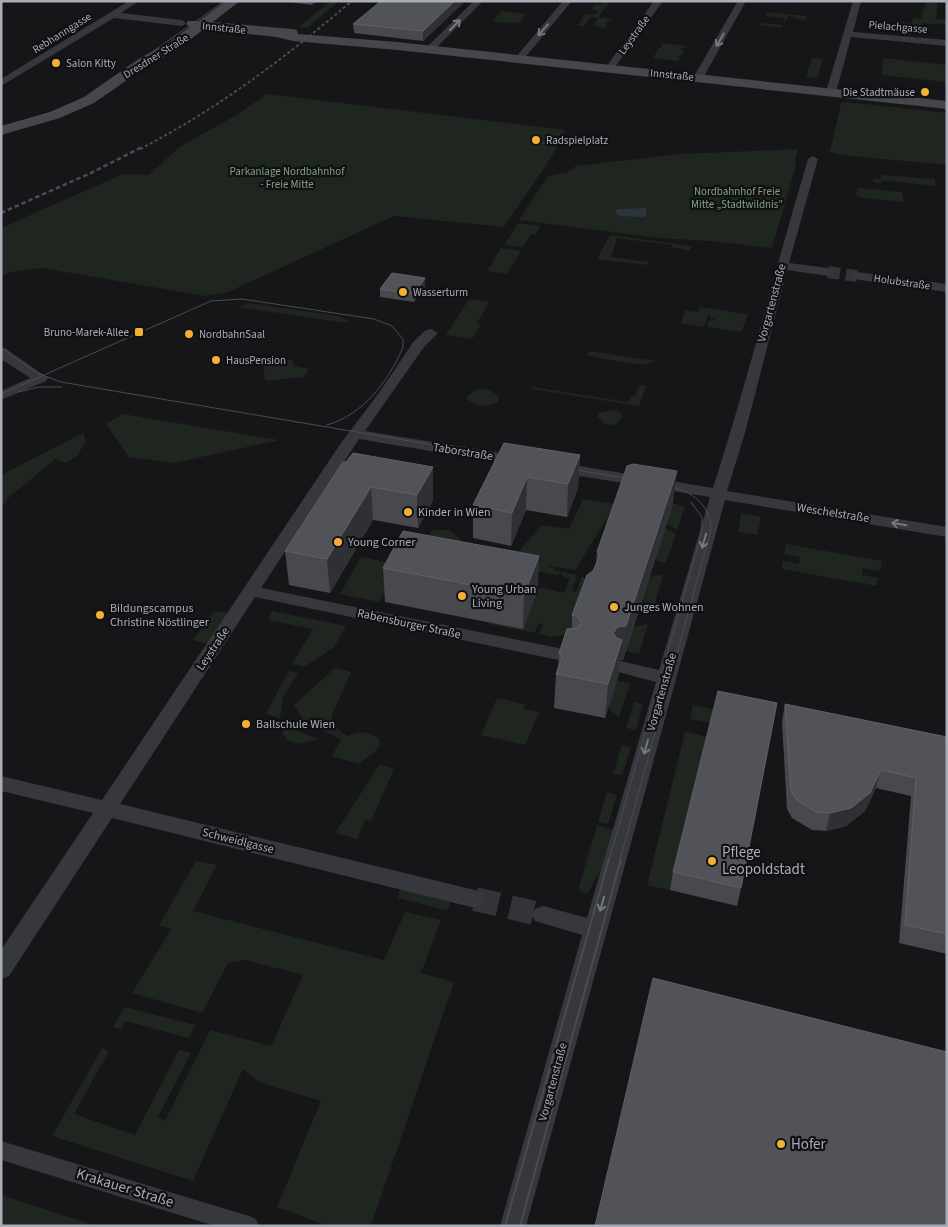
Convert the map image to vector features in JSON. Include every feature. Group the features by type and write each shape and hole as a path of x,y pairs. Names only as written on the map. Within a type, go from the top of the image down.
{"main road":[{"name":"Dresdner Straße","path":"68,105 212,1"},
{"name":"Dresdner Straße","path":"68,105 89,100 145,60 173,46 234,1"},
{"name":"Innstraße","path":"182,23 276,33 293,37 430,49 947,104"},
{"path":"1,123 68,105"},
{"path":"1,131 68,105"}],"street":[{"name":"Rebhanngasse","path":"1,84 135,1"},
{"path":"430,49 479,1"},
{"path":"518,59 568,1"},
{"name":"Leystraße","path":"609,68 659,1"},
{"path":"698,78 742,1"},
{"path":"830,92 857,1"},
{"name":"Innstraße","path":"112,15 182,23"},
{"name":"Pielachgasse","path":"848,34 947,43"},
{"name":"Vorgartenstraße","path":"513,1226 595,929 813,160"},
{"path":"782,266 828,272"},
{"name":"Holubstraße","path":"857,276 947,288"},
{"name":"Leystraße","path":"1,969 355,434 384,396 419,344 431,333"},
{"path":"1,352 25,370 41,378 1,396"},
{"name":"Taborstraße","path":"355,434 719,494"},
{"name":"Weschelstraße","path":"719,494 947,532"},
{"name":"Rabensburger Straße","path":"251,591 568,656"},
{"path":"621,667 666,678"},
{"name":"Schweidlgasse","path":"1,783 475,899"},
{"path":"543,915 595,929"},
{"name":"Krakauer Straße","path":"1,1150 249,1226"}],"green space":[{"path":"331,1 339,1 307,28 298,27"},
{"path":"597,1 611,1 599,16 600,18 612,19 607,22 605,28 593,26 599,18 591,17 584,26 577,25 583,20 582,18 585,14 597,14 598,12 592,9 594,5 604,4"},
{"path":"926,1 938,2 936,19 947,20 947,25 923,23 922,29 894,26 895,21 912,23 913,17 923,20 921,18"},
{"path":"502,11 527,14 519,23 491,22 498,21 493,20"},
{"path":"767,12 807,16 805,21 789,16 783,25 785,18 766,16"},
{"path":"761,23 783,25 781,28 760,25"},
{"path":"663,43 687,46 680,49 684,52 681,56 678,56 680,58 678,61 653,58 659,48 663,48 661,45"},
{"path":"812,58 823,59 817,78 806,77"},
{"path":"883,58 947,65 946,82 882,75"},
{"name":"Parkanlage Nordbahnhof - Freie Mitte","path":"267,94 566,130 544,168 504,227 394,216 228,292 205,296 42,268 11,272 1,276 1,228 123,174 149,175 178,148 238,114"},
{"path":"841,103 947,113 947,165 842,155 830,152"},
{"name":"Nordbahnhof Freie Mitte „Stadtwildnis”","path":"798,149 795,160 796,165 772,248 659,238 519,220 548,176 568,172 576,166 679,154"},
{"path":"881,175 935,179 935,186 882,180 881,183 873,182 873,178 881,179"},
{"path":"857,189 901,192 903,201 859,197 856,195"},
{"path":"518,223 541,226 535,235 531,234 523,247 504,245"},
{"path":"610,235 692,246 689,251 671,247 672,245 617,238 611,257 648,262 647,265 597,259"},
{"path":"501,248 521,251 507,274 487,271"},
{"path":"469,299 489,302 477,323 481,324 472,339 446,335"},
{"path":"248,303 338,316 348,320 346,323 238,307"},
{"path":"700,307 748,313 742,332 707,327 709,320 714,321 715,319 710,318 711,315 708,315 704,327 681,323 685,310 698,312"},
{"path":"589,351 655,361 644,365 587,356"},
{"path":"269,357 293,360 294,366 309,369 304,377 265,381 263,360"},
{"path":"640,385 646,386 639,406 531,389 532,387 628,402 631,396 635,396"},
{"path":"483,388 499,397 498,402 482,406 474,404 467,399 467,396"},
{"path":"614,410 621,413 622,416 615,424 605,424 597,417 598,413"},
{"path":"123,414 279,440 174,463 129,457 106,424"},
{"path":"83,433 86,441 77,456 66,463 55,459 7,499 1,508 1,475"},
{"path":"583,499 616,504 575,570 548,566 558,571 577,575 572,591 576,592 582,576 588,580 571,634 551,637 539,634 543,624 539,623 534,633 489,624 490,622 523,628 538,589 542,588 564,593 570,578 562,576 561,573 556,575 418,545 433,530 450,530 462,542 519,551 542,525 569,529"},
{"path":"673,504 685,506 677,530 666,523"},
{"path":"741,513 761,517 757,535 738,532"},
{"path":"665,528 676,534 666,563 655,560"},
{"path":"786,544 882,561 880,571 862,568 862,575 878,578 877,586 782,569 783,561 799,564 800,557 784,554"},
{"path":"361,557 399,565 379,602 340,594"},
{"path":"663,574 654,607 642,600 649,577"},
{"path":"214,611 227,613 210,641 204,643 193,640"},
{"path":"272,611 346,626 334,647 304,667 292,664 313,629 268,620"},
{"path":"648,624 639,654 626,651 633,627"},
{"path":"335,668 351,672 331,717 347,736 363,732 379,739 380,747 359,764 332,756 341,739 320,729 308,728 294,705"},
{"path":"289,671 298,673 283,697 280,719 266,713"},
{"path":"617,681 630,683 619,717 608,708"},
{"path":"497,698 525,704 523,709 539,712 525,745 481,735"},
{"path":"634,702 643,704 636,730 626,728"},
{"path":"693,705 715,710 712,723 690,719"},
{"path":"284,726 319,739 300,744 288,741 283,734"},
{"path":"685,732 708,737 670,890 647,885"},
{"path":"622,745 631,748 622,775 613,774"},
{"path":"380,764 394,769 371,821 365,820 357,839 335,833"},
{"path":"607,792 617,795 608,824 598,822"},
{"path":"597,825 614,830 601,870 587,894 578,890"},
{"path":"196,861 217,865 193,911 384,960 405,912 441,920 421,973 454,982 371,1226 328,1226 277,1207 321,1101 261,1083 243,1069 193,1181 52,1136 102,1048 109,1051 74,1114 135,1135 179,1050 191,1053 158,1117 165,1121 210,1030 271,1046 303,975 245,960 228,963 202,1013 132,993 171,929 159,925"},
{"path":"400,888 451,901 449,908 445,910 398,898"},
{"path":"125,1007 195,1025 189,1038 125,1021 121,1029 113,1027"},
{"path":"1,1195 97,1226 1,1226"}],"shaded area":[{"path":"646,208 646,216 644,217 619,216 615,212 618,209"}],"building":[{"path":"381,1 455,1 423,31 353,24"},
{"path":"392,273 425,278 414,294 380,289"},
{"path":"504,443 580,455 568,484 527,477 512,513 473,505"},
{"path":"353,453 433,467 417,495 371,487 327,559 285,551 343,462 346,462"},
{"name":"Junges Wohnen","path":"633,464 677,471 626,626 618,627 613,633 622,640 608,684 556,674 562,657 559,653 567,629 577,628 581,623 578,617 572,615 587,575 593,571 600,555 597,552 627,466"},
{"path":"403,531 539,556 524,595 383,568"},
{"path":"718,691 777,703 741,888 673,872"},
{"path":"785,704 947,737 947,934 905,925 916,778 881,770 870,793 851,808 830,813 816,812 797,800 791,791"},
{"name":"Hofer","path":"653,978 947,1052 947,1226 595,1226"}],"tunnel":[{"path":"828,272 857,276"},
{"path":"475,899 543,915"}],"tram line":[{"path":"1,128 59,110 85,99 225,1"},
{"path":"543,143 550,143"},
{"path":"43,375 211,301 242,299 374,319 392,326 403,339 403,347 390,372 363,405 340,420 327,425"},
{"path":"1,347 37,373 43,375"},
{"path":"1,394 43,375"},
{"path":"43,375 61,382 510,458"},
{"path":"18,392 39,387 62,387"},
{"path":"564,468 636,480"},
{"path":"620,860 711,530 707,511 696,498 688,493 661,484"},
{"path":"609,860 702,531 702,517 691,502"},
{"path":"505,1226 609,859"},
{"path":"520,1226 621,859"}],"railway":[{"path":"140,149 198,116 251,81 352,1"},
{"path":"1,213 93,172 142,147"}],"place":[{"name":"Salon Kitty","path":"56,63"},
{"name":"Die Stadtmäuse","path":"925,92"},
{"name":"Radspielplatz","path":"536,140"},
{"name":"Wasserturm","path":"403,292"},
{"name":"Bruno-Marek-Allee","path":"139,332"},
{"name":"NordbahnSaal","path":"189,334"},
{"name":"HausPension","path":"216,360"},
{"name":"Kinder in Wien","path":"408,512"},
{"name":"Young Corner","path":"338,542"},
{"name":"Young Urban Living","path":"462,596"},
{"name":"Junges Wohnen","path":"614,607"},
{"name":"Bildungscampus Christine Nöstlinger","path":"100,615"},
{"name":"Ballschule Wien","path":"246,724"},
{"name":"Pflege Leopoldstadt","path":"712,861"},
{"name":"Hofer","path":"781,1144"}]}
